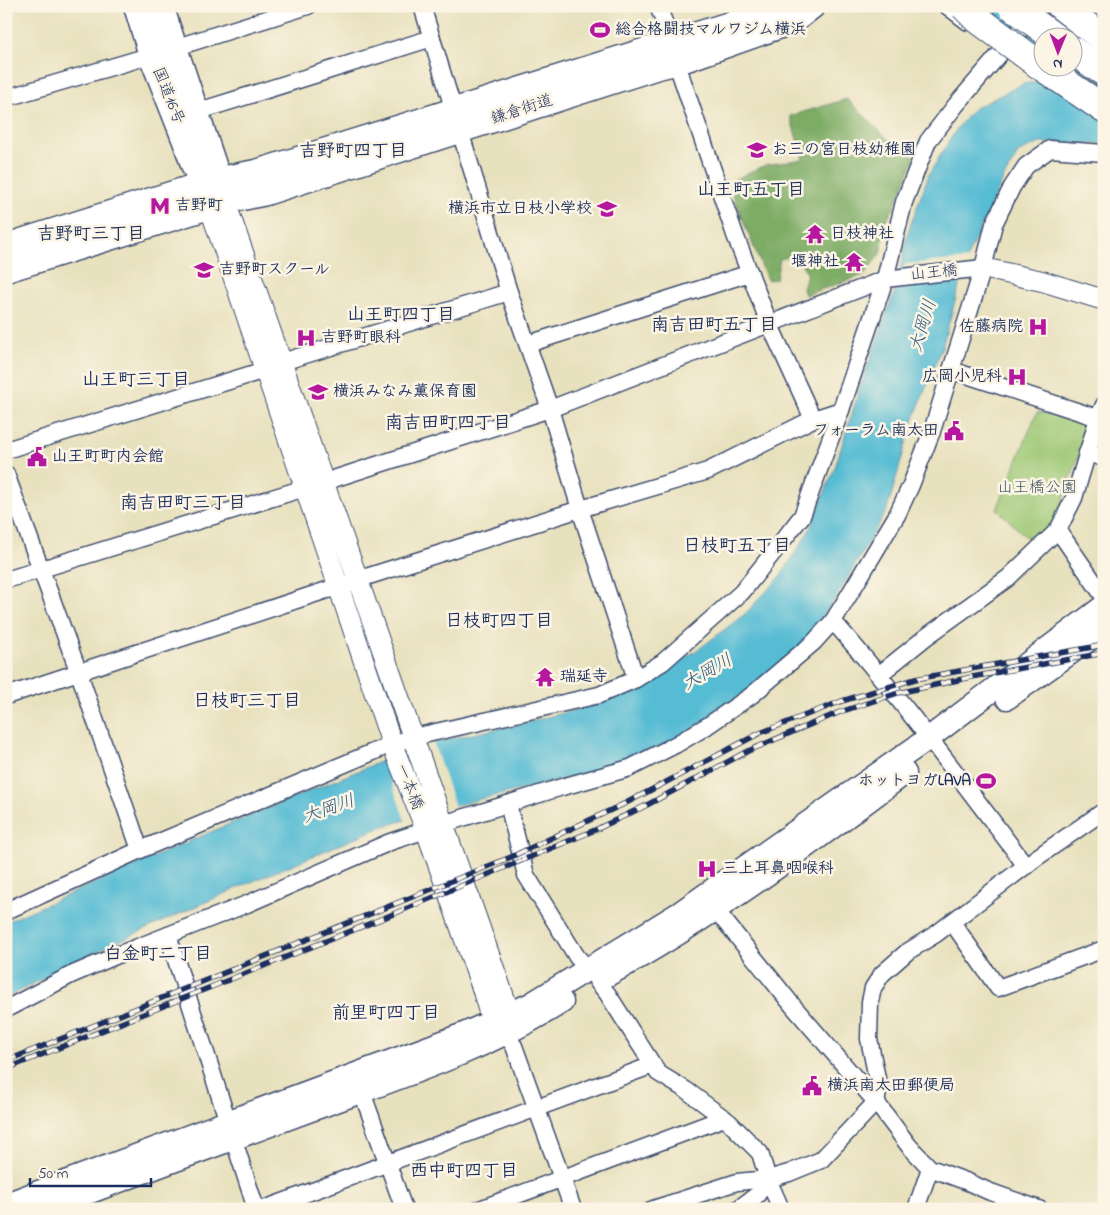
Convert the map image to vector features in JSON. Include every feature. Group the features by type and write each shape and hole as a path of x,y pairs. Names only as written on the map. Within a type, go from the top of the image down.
{"highway":[{"name":"国道16号","path":"137,6 196,112 213,193"},
{"name":"国道16号","path":"160,6 163,52 186,141 213,193"},
{"path":"964,6 975,17 1032,59"},
{"path":"977,6 1032,47"},
{"path":"1012,6 1042,28"},
{"path":"1061,6 1104,39"},
{"path":"1085,6 1104,19"},
{"path":"1082,57 1104,72"},
{"path":"1059,78 1104,109"},
{"path":"1075,78 1104,97"},
{"path":"6,247 213,193"},
{"path":"6,269 213,193"}],"main road":[{"name":"鎌倉街道","path":"674,52 773,11 780,6"},
{"name":"鎌倉街道","path":"213,193 258,172 457,120 674,52 794,22 812,6"},
{"path":"933,744 1104,606"},
{"path":"45,1209 230,1130 503,1023 534,1020 593,976 651,951 710,902 933,744 1104,629"},
{"path":"6,1204 230,1130 362,1092 469,1050 503,1023"}],"street":[{"path":"6,98 163,52 308,6"},
{"path":"422,6 509,292 550,409 580,509 636,679"},
{"path":"658,6 735,235 769,323 813,419"},
{"path":"947,6 1003,50"},
{"path":"6,911 140,850 392,744 414,737 599,695 636,679 662,662 742,592 802,516 841,410 885,279 904,202 928,141 956,105 1041,6"},
{"path":"196,112 432,38"},
{"path":"6,1009 71,975 247,904 390,842 508,804 630,768 675,745 752,695 793,661 833,621 897,515 932,431 984,268 994,224 1012,187 1026,166 1050,149 1104,153"},
{"path":"213,193 273,366"},
{"path":"984,268 1042,281 1104,300"},
{"name":"山王橋","path":"6,580 295,491 304,486 324,482 550,409 885,279 984,268"},
{"path":"528,344 750,273"},
{"path":"6,450 509,292"},
{"name":"一本橋","path":"273,366 324,482 414,737 434,827"},
{"name":"一本橋","path":"273,366 304,486 392,744 434,827"},
{"path":"880,674 926,637 1008,578 1058,530 1074,498 1101,411 951,370"},
{"path":"6,696 339,588 358,580 708,470 813,419 841,410"},
{"path":"1087,453 1104,458"},
{"path":"6,474 79,673 140,850"},
{"path":"1058,530 1104,597"},
{"path":"833,621 880,674 1026,866"},
{"path":"508,804 526,874 577,957 607,993 658,1073 686,1090 724,1118 760,1153 768,1179 781,1209"},
{"path":"653,1209 737,1182 768,1179 789,1173 821,1160 876,1102 879,1088 869,1039 870,1002 872,988 882,974 907,952 952,922 1026,866 1104,811"},
{"path":"434,827 482,988 514,1046 572,1209"},
{"path":"710,902 793,1006 876,1102 909,1146 930,1168 1039,1209"},
{"path":"952,922 998,988 1104,949"},
{"path":"168,935 256,1209"},
{"path":"264,1209 653,1065"},
{"path":"362,1092 404,1209"},
{"path":"480,1209 724,1118"},
{"path":"916,1209 930,1168"},
{"path":"738,1209 757,1195 768,1179"}],"green space":[{"name":"日枝神社","path":"847,99 892,143 915,157 894,208 884,223 882,251 864,275 805,295 803,289 807,273 796,255 780,259 776,279 767,280 733,195 735,179 766,165 803,159 790,116"},
{"name":"山王橋公園","path":"1037,412 1104,429 1104,450 1082,445 1066,493 1052,525 1034,545 997,509"}],"water":[{"name":"大岡川","path":"970,6 1083,6 1104,22 1104,144 1040,143 1019,152 1004,177 968,255 942,347 911,426 887,510 835,599 804,642 756,685 686,734 636,760 472,801 381,827 237,888 84,957 6,998 6,922 215,830 382,761 435,742 525,723 586,707 641,685 699,649 745,614 781,576 810,529 835,467 861,385 897,285 908,232 929,174 956,130 973,109 1023,84 1057,78 1082,78 1082,28 1032,28 1032,54"}],"pier":[{"path":"969,259 966,271 901,283 905,264"},
{"path":"433,742 455,807 406,823 383,759"}],"railway":[{"path":"6,1061 511,857 628,802 760,733 842,701 915,679 1104,645"},
{"path":"6,1069 386,917 595,830 647,805 748,751 840,712 898,693 972,677 1104,653"}],"place":[{"name":"総合格闘技マルワジム横浜","path":"600,30"},
{"name":"お三の宮日枝幼稚園","path":"757,150"},
{"name":"吉野町","path":"160,206"},
{"name":"横浜市立日枝小学校","path":"607,209"},
{"name":"日枝神社","path":"815,234"},
{"name":"堰神社","path":"854,262"},
{"name":"吉野町スクール","path":"204,270"},
{"name":"佐藤病院","path":"1038,327"},
{"name":"吉野町眼科","path":"306,338"},
{"name":"広岡小児科","path":"1017,377"},
{"name":"横浜みなみ薫保育園","path":"318,392"},
{"name":"フォーラム南太田","path":"954,431"},
{"name":"山王町町内会館","path":"37,457"},
{"name":"瑞延寺","path":"545,677"},
{"name":"ホットヨガLAVA","path":"986,781"},
{"name":"三上耳鼻咽喉科","path":"707,869"},
{"name":"横浜南太田郵便局","path":"812,1086"}],"district":[{"name":"吉野町四丁目","path":"353,152"},
{"name":"山王町五丁目","path":"751,191"},
{"name":"吉野町三丁目","path":"91,235"},
{"name":"山王町四丁目","path":"401,316"},
{"name":"南吉田町五丁目","path":"714,326"},
{"name":"山王町三丁目","path":"136,381"},
{"name":"南吉田町四丁目","path":"448,424"},
{"name":"南吉田町三丁目","path":"183,504"},
{"name":"日枝町五丁目","path":"737,547"},
{"name":"日枝町四丁目","path":"499,622"},
{"name":"日枝町三丁目","path":"247,702"},
{"name":"白金町二丁目","path":"158,955"},
{"name":"前里町四丁目","path":"386,1014"},
{"name":"西中町四丁目","path":"464,1172"}]}
